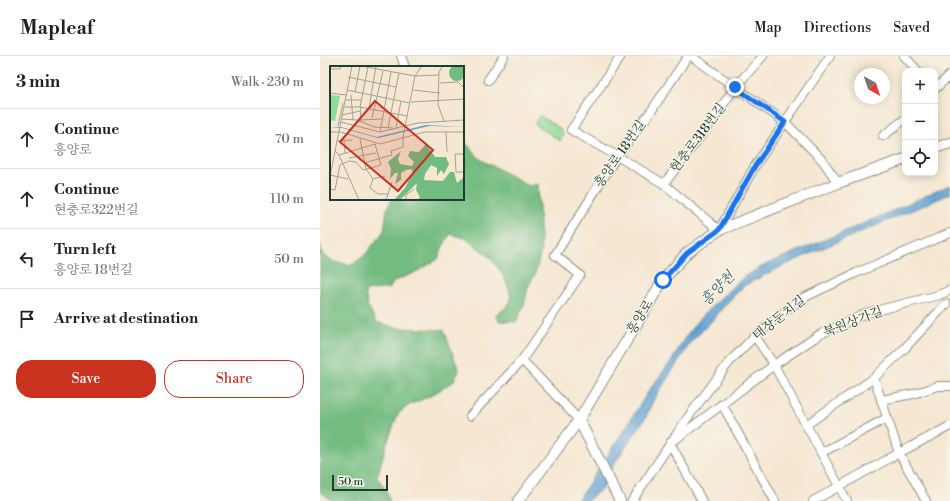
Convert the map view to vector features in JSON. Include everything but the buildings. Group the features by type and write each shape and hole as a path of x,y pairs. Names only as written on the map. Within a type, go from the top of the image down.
{"street":[{"path":"401,56 405,66"},
{"path":"488,80 504,56"},
{"path":"621,56 571,130 664,184 719,230 755,166 830,56"},
{"name":"흥양로 18번길","path":"522,360 580,275 555,254 617,156 652,110 688,56"},
{"path":"692,56 785,122 822,161 838,183"},
{"name":"현충로318번길","path":"664,184 712,121 735,87 763,56"},
{"path":"904,56 915,68"},
{"path":"938,85 950,75"},
{"path":"883,136 902,121"},
{"path":"938,147 950,143"},
{"name":"흥양로","path":"518,501 579,420 663,280 687,253 719,230 838,183 902,160"},
{"name":"태장둔치길","path":"632,501 686,420 730,361 755,336 798,300 856,272 950,233"},
{"name":"북원상가길","path":"670,443 774,365 819,335 867,313 939,295 950,290"},
{"path":"806,425 874,378 948,307 939,295"},
{"path":"755,336 774,365 847,501"},
{"path":"470,416 522,360 579,420 620,501"},
{"path":"874,378 899,453 926,501"},
{"path":"881,400 913,394 938,386 950,386"},
{"path":"722,404 775,501"},
{"path":"821,453 887,418"},
{"path":"813,501 899,453 949,428"},
{"path":"670,443 702,501"}],"green space":[{"path":"540,116 561,129 563,136 560,141 535,124"},
{"path":"464,141 480,159 529,186 538,184 541,251 535,274 528,287 524,305 516,322 499,321 496,315 507,307 511,300 509,289 503,275 490,257 465,238 450,234 438,259 414,273 394,281 390,288 365,291 367,304 376,322 397,328 444,330 459,371 453,382 430,396 409,405 398,414 386,446 377,477 386,490 390,501 333,501 320,492 320,243 323,256 335,262 352,265 365,255 384,231 387,209 392,200 464,200"}],"water":[{"path":"950,185 950,194 814,252 745,285 691,342 653,401 646,417 614,464 603,488 587,501 577,501 650,389 672,360 684,339 698,320 745,276 771,262"}],"route":[{"path":"663,280 687,253 719,230 755,166 785,122 735,87"}],"water label":[{"name":"흥양천","path":"718,289"}]}
